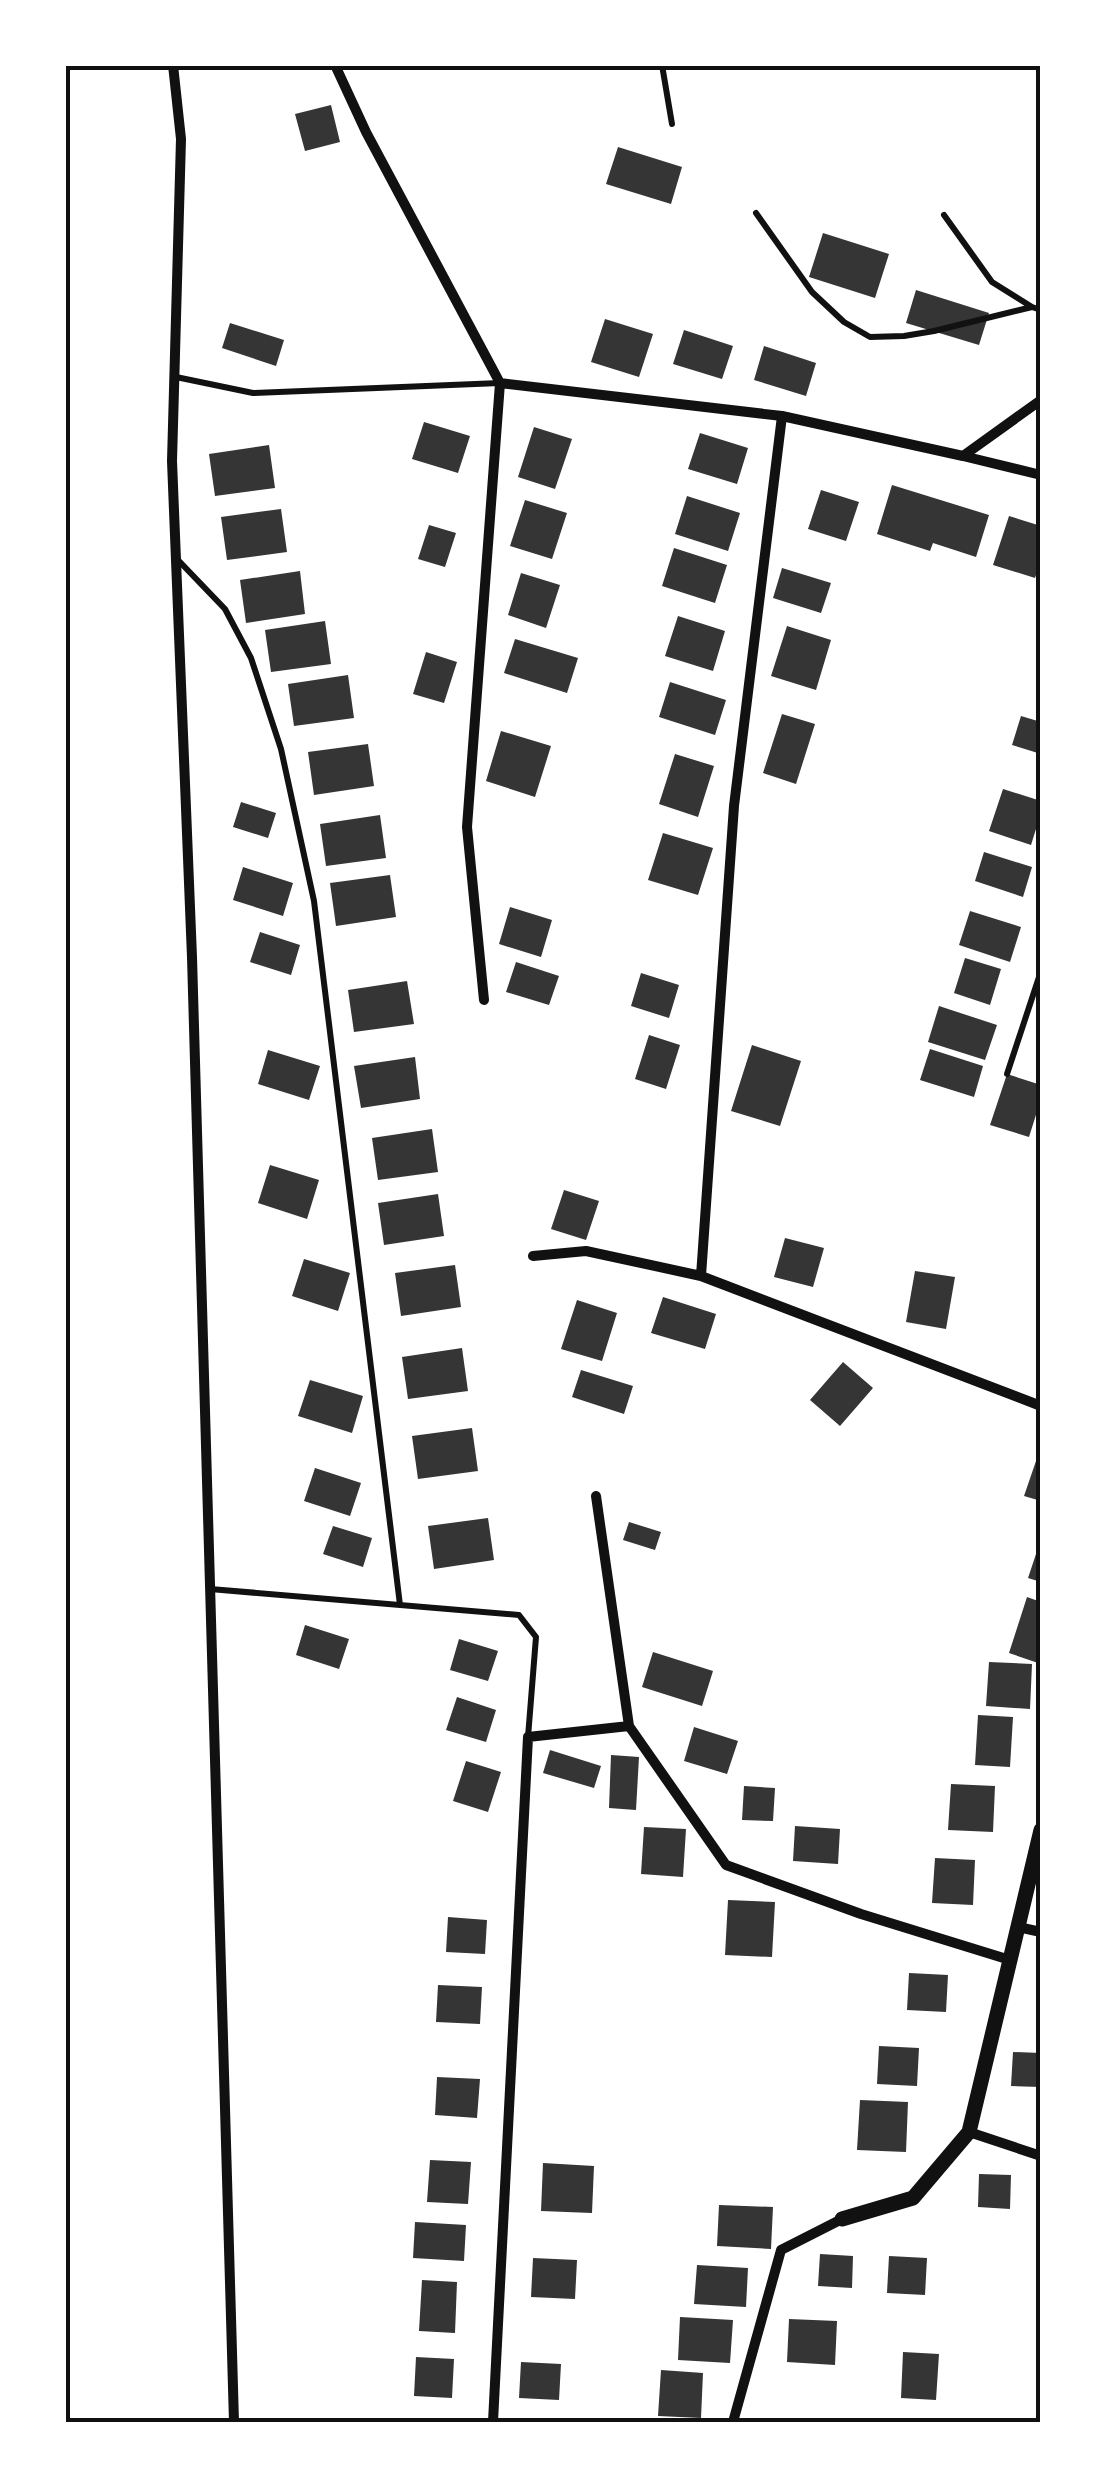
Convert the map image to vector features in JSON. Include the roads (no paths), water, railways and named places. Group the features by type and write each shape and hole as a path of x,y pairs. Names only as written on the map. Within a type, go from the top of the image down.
{"street":[{"path":"173,65 181,139 172,461 192,958 234,2422"},
{"path":"335,65 382,164 500,383 466,827 484,1000"},
{"path":"500,383 782,416 1041,476"},
{"path":"962,456 1041,400"},
{"path":"701,1276 734,806 782,416"},
{"path":"533,1256 586,1251 701,1276 1041,1406"},
{"path":"596,1496 629,1726 726,1865 862,1914 1010,1960"},
{"path":"492,2422 528,1736 629,1726"},
{"path":"734,2422 781,2250 842,2219 914,2198 969,2132 1041,1830"},
{"path":"1018,1927 1041,1932"},
{"path":"969,2132 1041,2156"}],"lane":[{"path":"662,65 672,124"},
{"path":"756,214 812,292 844,322 870,337 934,331 1037,309"},
{"path":"944,215 992,282 1037,309"},
{"path":"174,376 253,394 500,383"},
{"path":"176,557 226,609 250,658 281,750 306,863 400,1605"},
{"path":"1007,1074 1041,971"},
{"path":"210,1589 519,1615 536,1638 528,1736"}]}
